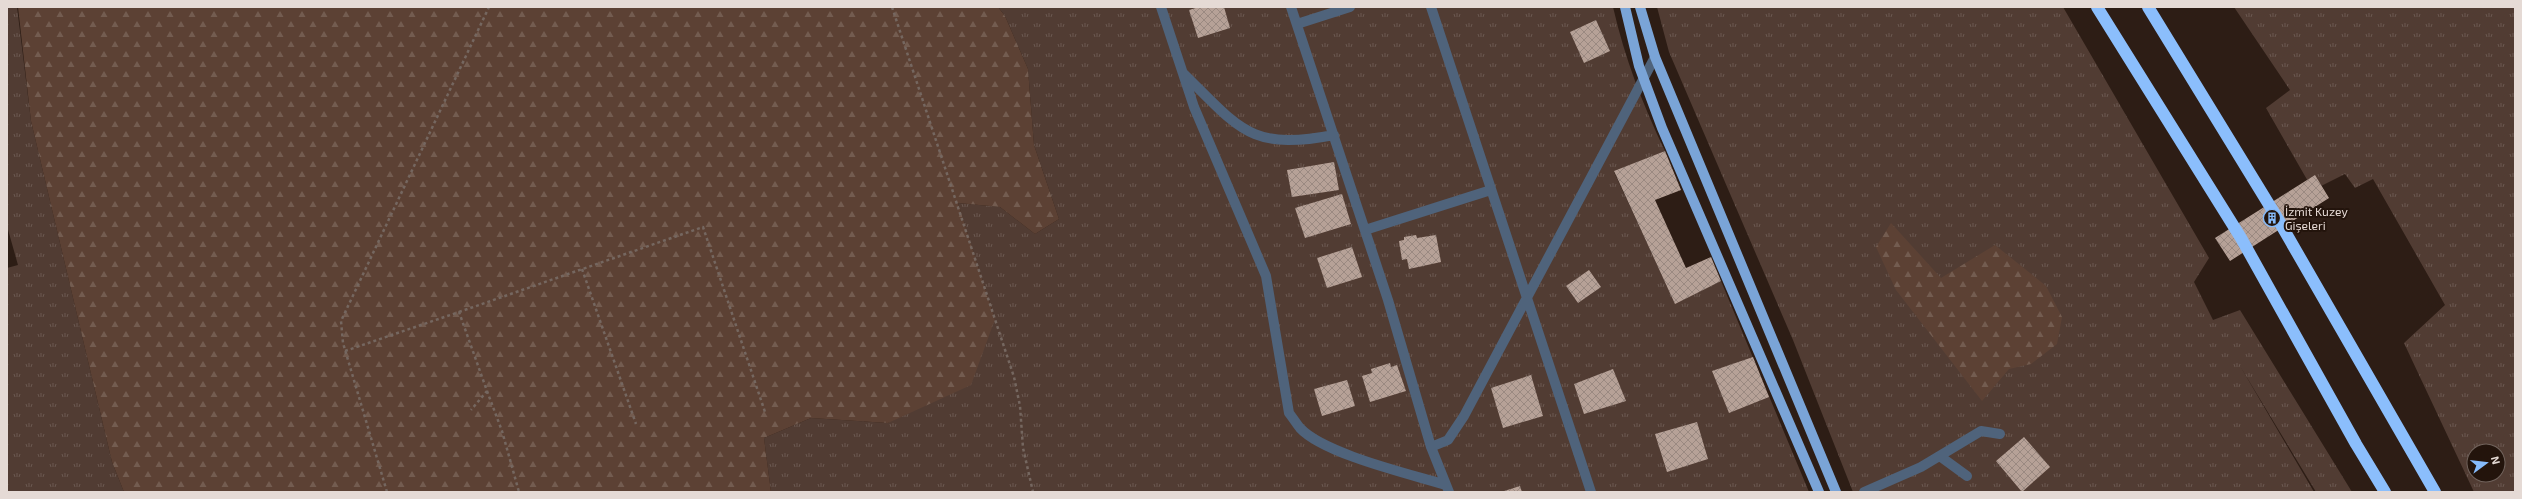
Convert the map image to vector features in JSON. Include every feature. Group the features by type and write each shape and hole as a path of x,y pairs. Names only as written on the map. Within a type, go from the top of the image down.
{"highway":[{"path":"2097,7 2241,238 2356,444 2385,492"},
{"path":"2148,7 2276,216 2436,492"}],"main road":[{"path":"1625,7 1643,78 1665,135 1819,492"},
{"path":"1640,7 1654,57 1836,492"}],"street":[{"path":"1161,7 1194,107 1266,276 1289,412 1300,429 1325,445 1356,458 1448,488"},
{"path":"1292,7 1365,230 1431,447 1448,488"},
{"path":"1297,24 1350,7"},
{"path":"1431,7 1591,492"},
{"path":"1431,447 1448,440 1464,416 1654,57"},
{"path":"1182,73 1230,120 1254,136 1280,142 1302,141 1334,135"},
{"path":"1365,230 1491,190"},
{"path":"1864,492 1940,456 1981,432 2000,434"},
{"path":"1940,456 1967,476"}],"path":[{"path":"387,492 345,351 341,321 489,7"},
{"path":"892,7 1014,377 1020,406 1023,448 1033,492"},
{"path":"345,351 703,227 765,412"},
{"path":"582,269 636,424"},
{"path":"459,312 502,431 520,492"},
{"path":"471,410 487,391"}],"green space":[{"path":"7,7 17,7 31,121 112,462 124,492 7,492 7,268 18,265 7,226"},
{"path":"18,7 998,7 1005,16 1028,69 1034,145 1059,219 1035,234 1000,207 958,203 995,319 971,385 888,423 811,418 764,438 771,492 124,492 112,462 31,121"},
{"path":"998,7 1613,7 1623,45 1635,80 1665,151 1614,172 1675,303 1721,281 1809,492 771,492 764,438 811,418 888,423 995,319 958,203 1000,207 1035,234 1059,219 1034,145 1028,69 1005,16"},
{"path":"1657,7 2063,7 2209,258 2194,282 2213,320 2240,310 2352,492 2316,492 2240,366 2314,492 1853,492 1793,340 1669,52"},
{"path":"2234,7 2515,7 2515,492 2474,492 2470,483 2506,483 2506,443 2466,443 2466,475 2404,343 2445,305 2373,179 2355,188 2345,174 2313,190 2266,108 2290,90"},
{"path":"1891,223 1941,278 1995,245 2046,286 2062,317 2057,344 2031,364 2009,369 1982,401 1896,290 1876,247"}],"building":[{"path":"1199,7 1224,7 1230,28 1198,38 1189,10"},
{"path":"1596,20 1610,51 1584,63 1570,32"},
{"path":"1665,151 1681,190 1655,200 1686,268 1711,257 1721,281 1675,304 1614,171"},
{"path":"1334,162 1339,190 1292,197 1287,170"},
{"name":"İzmit Kuzey Gişeleri","path":"2315,175 2329,198 2230,261 2215,238"},
{"path":"1342,194 1351,224 1305,238 1295,208"},
{"path":"1416,235 1417,238 1436,235 1441,262 1409,269 1407,259 1402,260 1399,241 1404,240 1404,237"},
{"path":"1352,247 1362,277 1327,288 1317,258"},
{"path":"1589,270 1601,287 1578,303 1566,286"},
{"path":"1753,357 1769,397 1729,413 1712,371"},
{"path":"1390,363 1391,367 1397,365 1406,391 1370,402 1362,376 1372,373 1371,369"},
{"path":"1613,369 1626,401 1584,414 1574,384"},
{"path":"1531,375 1543,416 1503,428 1491,388"},
{"path":"1347,380 1355,406 1322,416 1314,389"},
{"path":"1697,422 1708,459 1667,472 1655,434"},
{"path":"2024,437 2050,467 2022,492 1996,461"},
{"path":"1520,486 1522,492 1501,492"}],"place":[{"name":"İzmit Kuzey Gişeleri","path":"2272,218"}]}
